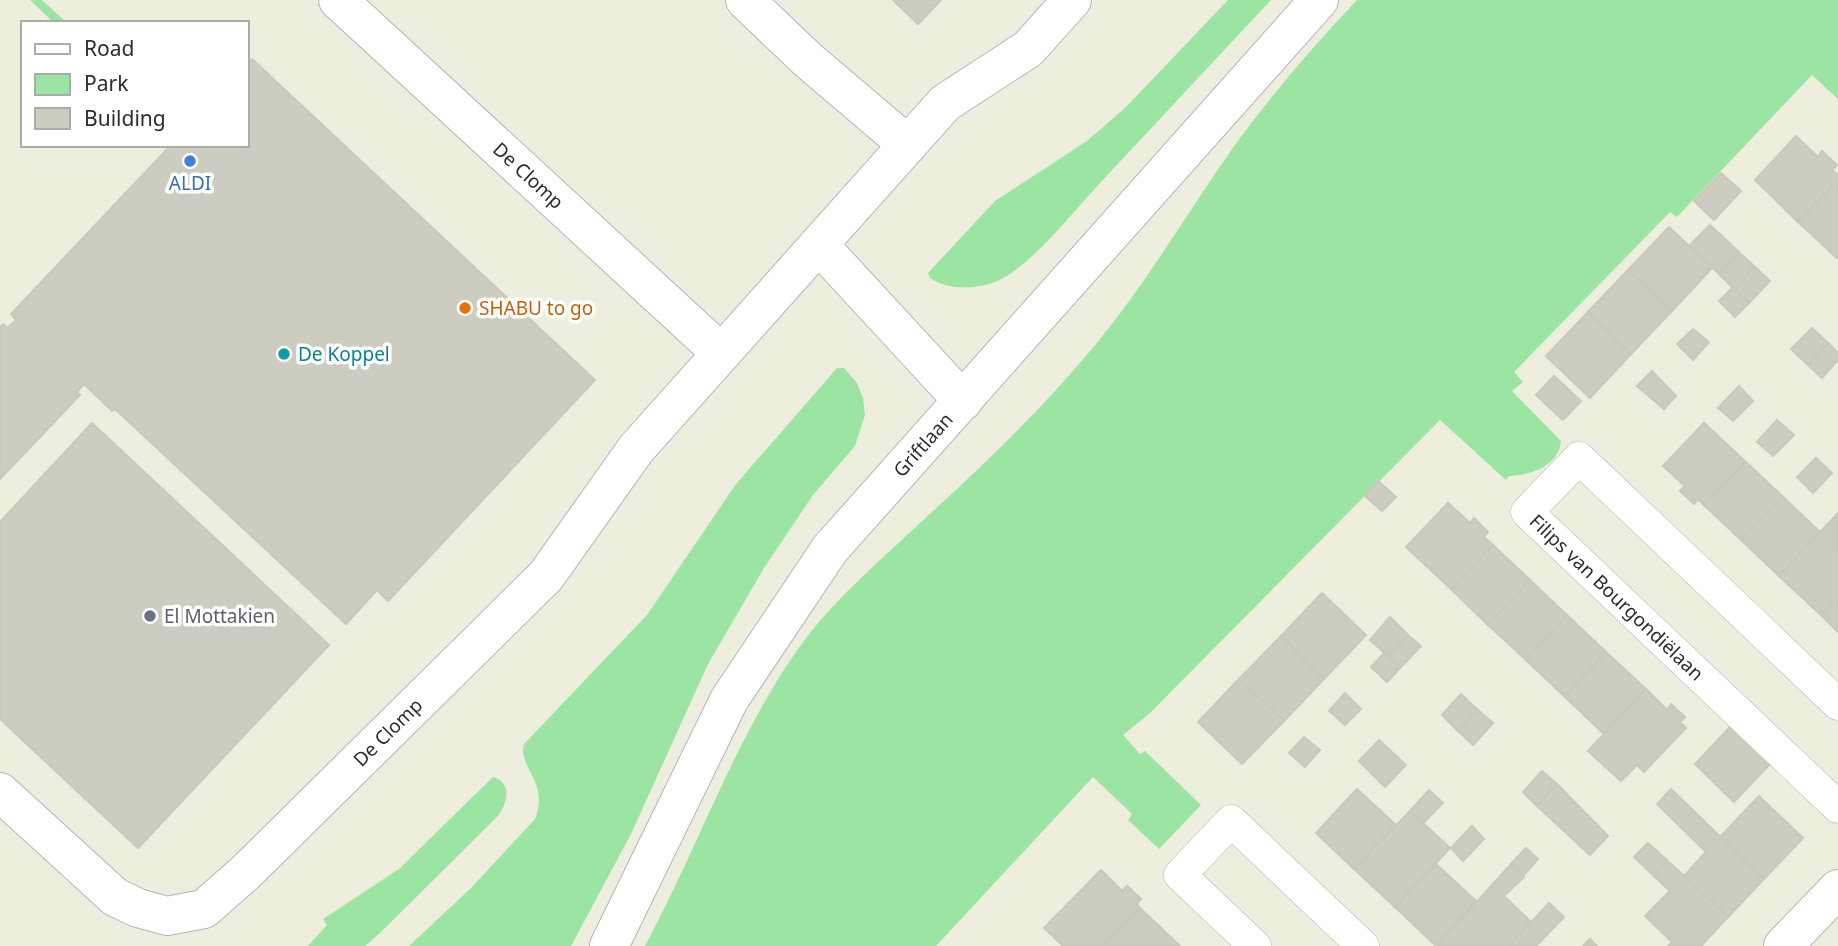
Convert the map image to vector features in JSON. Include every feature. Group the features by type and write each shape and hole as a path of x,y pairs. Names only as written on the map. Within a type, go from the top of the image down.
{"street":[{"name":"De Clomp","path":"338,0 719,352"},
{"path":"745,0 808,60 908,145"},
{"name":"De Clomp","path":"0,792 115,897 167,916 204,909 246,872 546,576 636,449 719,352 820,246 945,103 1028,49 1072,0"},
{"name":"Griftlaan","path":"609,946 729,700 830,549 1319,0"},
{"path":"820,246 963,401"},
{"path":"1783,946 1838,889"}],"lane":[{"name":"Filips van Bourgondiëlaan","path":"1838,705 1579,458 1527,512 1838,807"},
{"path":"1255,946 1180,875 1231,821 1363,946"}],"green space":[{"path":"30,0 42,0 65,21 52,21"},
{"path":"1228,0 1271,0 1034,254 1010,274 981,286 949,286 930,278 928,273 995,201 1087,141 1126,107"},
{"path":"1357,0 1838,0 1838,99 1812,75 1677,217 1670,212 1514,372 1523,382 1512,391 1561,441 1559,450 1549,463 1526,474 1509,476 1506,480 1440,420 1150,713 1123,735 1140,754 1145,751 1201,805 1159,849 1128,820 1132,814 1093,777 936,946 645,946 739,749 782,673 806,638 861,578 1005,443 1085,357 1145,279 1251,123"},
{"path":"837,368 844,368 857,383 863,398 865,415 855,446 813,495 764,568 708,664 631,834 571,946 409,946 471,888 535,819 539,795 525,760 524,744 647,615 736,484"},
{"path":"493,777 506,789 506,800 498,816 380,933 365,946 308,946 327,925 323,919 399,869"}],"building":[{"path":"893,0 941,0 918,24"},
{"name":"De Koppel","path":"252,59 595,380 388,601 377,590 346,624 115,409 112,411 84,384 77,392 80,395 0,479 0,327 3,324 8,328 16,320 11,314 169,147 248,147 248,64"},
{"path":"1796,136 1818,157 1822,151 1837,165 1832,170 1838,175 1838,180 1798,222 1755,180"},
{"path":"1721,173 1741,191 1714,220 1694,201"},
{"path":"1838,180 1838,257 1837,258 1798,222"},
{"path":"1710,225 1740,253 1719,274 1689,246"},
{"path":"1669,227 1712,268 1672,311 1628,270"},
{"path":"1740,253 1755,267 1734,289 1719,274"},
{"path":"1755,267 1770,281 1749,303 1734,289"},
{"path":"1628,270 1672,311 1631,354 1588,312"},
{"path":"1733,287 1749,303 1735,317 1719,301"},
{"path":"1588,312 1631,354 1590,398 1546,356"},
{"path":"1812,328 1828,343 1808,365 1791,349"},
{"path":"1693,329 1709,342 1693,360 1677,344"},
{"path":"1828,343 1838,353 1838,360 1822,378 1808,365"},
{"path":"1652,371 1676,396 1664,409 1637,386"},
{"path":"1554,376 1581,401 1563,420 1536,395"},
{"path":"1739,386 1753,401 1733,421 1718,408"},
{"path":"1777,420 1794,435 1773,456 1757,442"},
{"name":"El Mottakien","path":"92,423 329,645 138,848 0,719 0,522"},
{"path":"1704,423 1746,462 1704,505 1698,499 1694,504 1680,491 1685,486 1663,466"},
{"path":"1816,458 1832,473 1813,493 1797,477"},
{"path":"1746,462 1782,496 1741,540 1704,505"},
{"path":"1378,481 1396,497 1382,511 1365,496"},
{"path":"1782,496 1820,532 1779,576 1741,540"},
{"path":"1448,503 1470,523 1474,518 1488,532 1484,537 1493,545 1451,589 1406,547"},
{"path":"1837,514 1838,597 1821,615 1779,576"},
{"path":"1493,545 1530,580 1488,625 1451,589"},
{"path":"1530,580 1567,615 1526,660 1488,625"},
{"path":"1322,593 1366,635 1324,679 1281,636"},
{"path":"1838,597 1838,632 1821,615"},
{"path":"1567,615 1606,652 1565,697 1526,660"},
{"path":"1390,617 1408,635 1388,656 1370,640"},
{"path":"1408,635 1421,646 1400,668 1388,656"},
{"path":"1281,636 1324,679 1284,721 1239,679"},
{"path":"1606,652 1646,689 1604,734 1565,697"},
{"path":"1384,653 1400,668 1387,682 1371,667"},
{"path":"1239,679 1284,721 1242,764 1198,722"},
{"path":"1646,689 1667,710 1671,704 1685,717 1680,722 1686,728 1644,772 1637,765 1621,781 1588,751"},
{"path":"1345,693 1361,709 1345,725 1329,711"},
{"path":"1461,694 1478,710 1458,731 1442,715"},
{"path":"1478,710 1493,723 1473,745 1458,731"},
{"path":"1732,725 1771,763 1734,802 1695,764"},
{"path":"1304,737 1320,750 1305,767 1289,753"},
{"path":"1379,740 1406,765 1385,787 1359,761"},
{"path":"1542,771 1557,784 1537,806 1523,792"},
{"path":"1557,784 1608,836 1590,855 1537,806"},
{"path":"1357,789 1396,825 1354,869 1316,833"},
{"path":"1671,789 1764,879 1728,917 1684,876 1706,852 1657,804"},
{"path":"1429,790 1443,803 1423,823 1410,811"},
{"path":"1759,796 1803,838 1764,879 1720,837"},
{"path":"1410,811 1450,848 1395,907 1354,869"},
{"path":"1472,826 1484,839 1463,861 1451,848"},
{"path":"1648,843 1668,861 1654,876 1634,857"},
{"path":"1526,848 1538,859 1523,876 1511,864"},
{"path":"1668,861 1728,917 1701,946 1668,946 1672,942 1645,916 1670,891 1654,876"},
{"path":"1436,864 1476,901 1435,945 1395,907"},
{"path":"1511,864 1524,877 1504,896 1531,922 1509,946 1437,946"},
{"path":"1101,870 1122,891 1127,886 1141,899 1137,904 1140,908 1103,946 1063,946 1044,928"},
{"path":"1549,903 1564,917 1536,946 1509,946"},
{"path":"1140,908 1180,946 1103,946"},
{"path":"1590,939 1597,946 1583,946"}],"place":[{"name":"ALDI","path":"190,161"},
{"name":"SHABU to go","path":"465,308"},
{"name":"De Koppel","path":"284,354"},
{"name":"El Mottakien","path":"150,616"}]}
